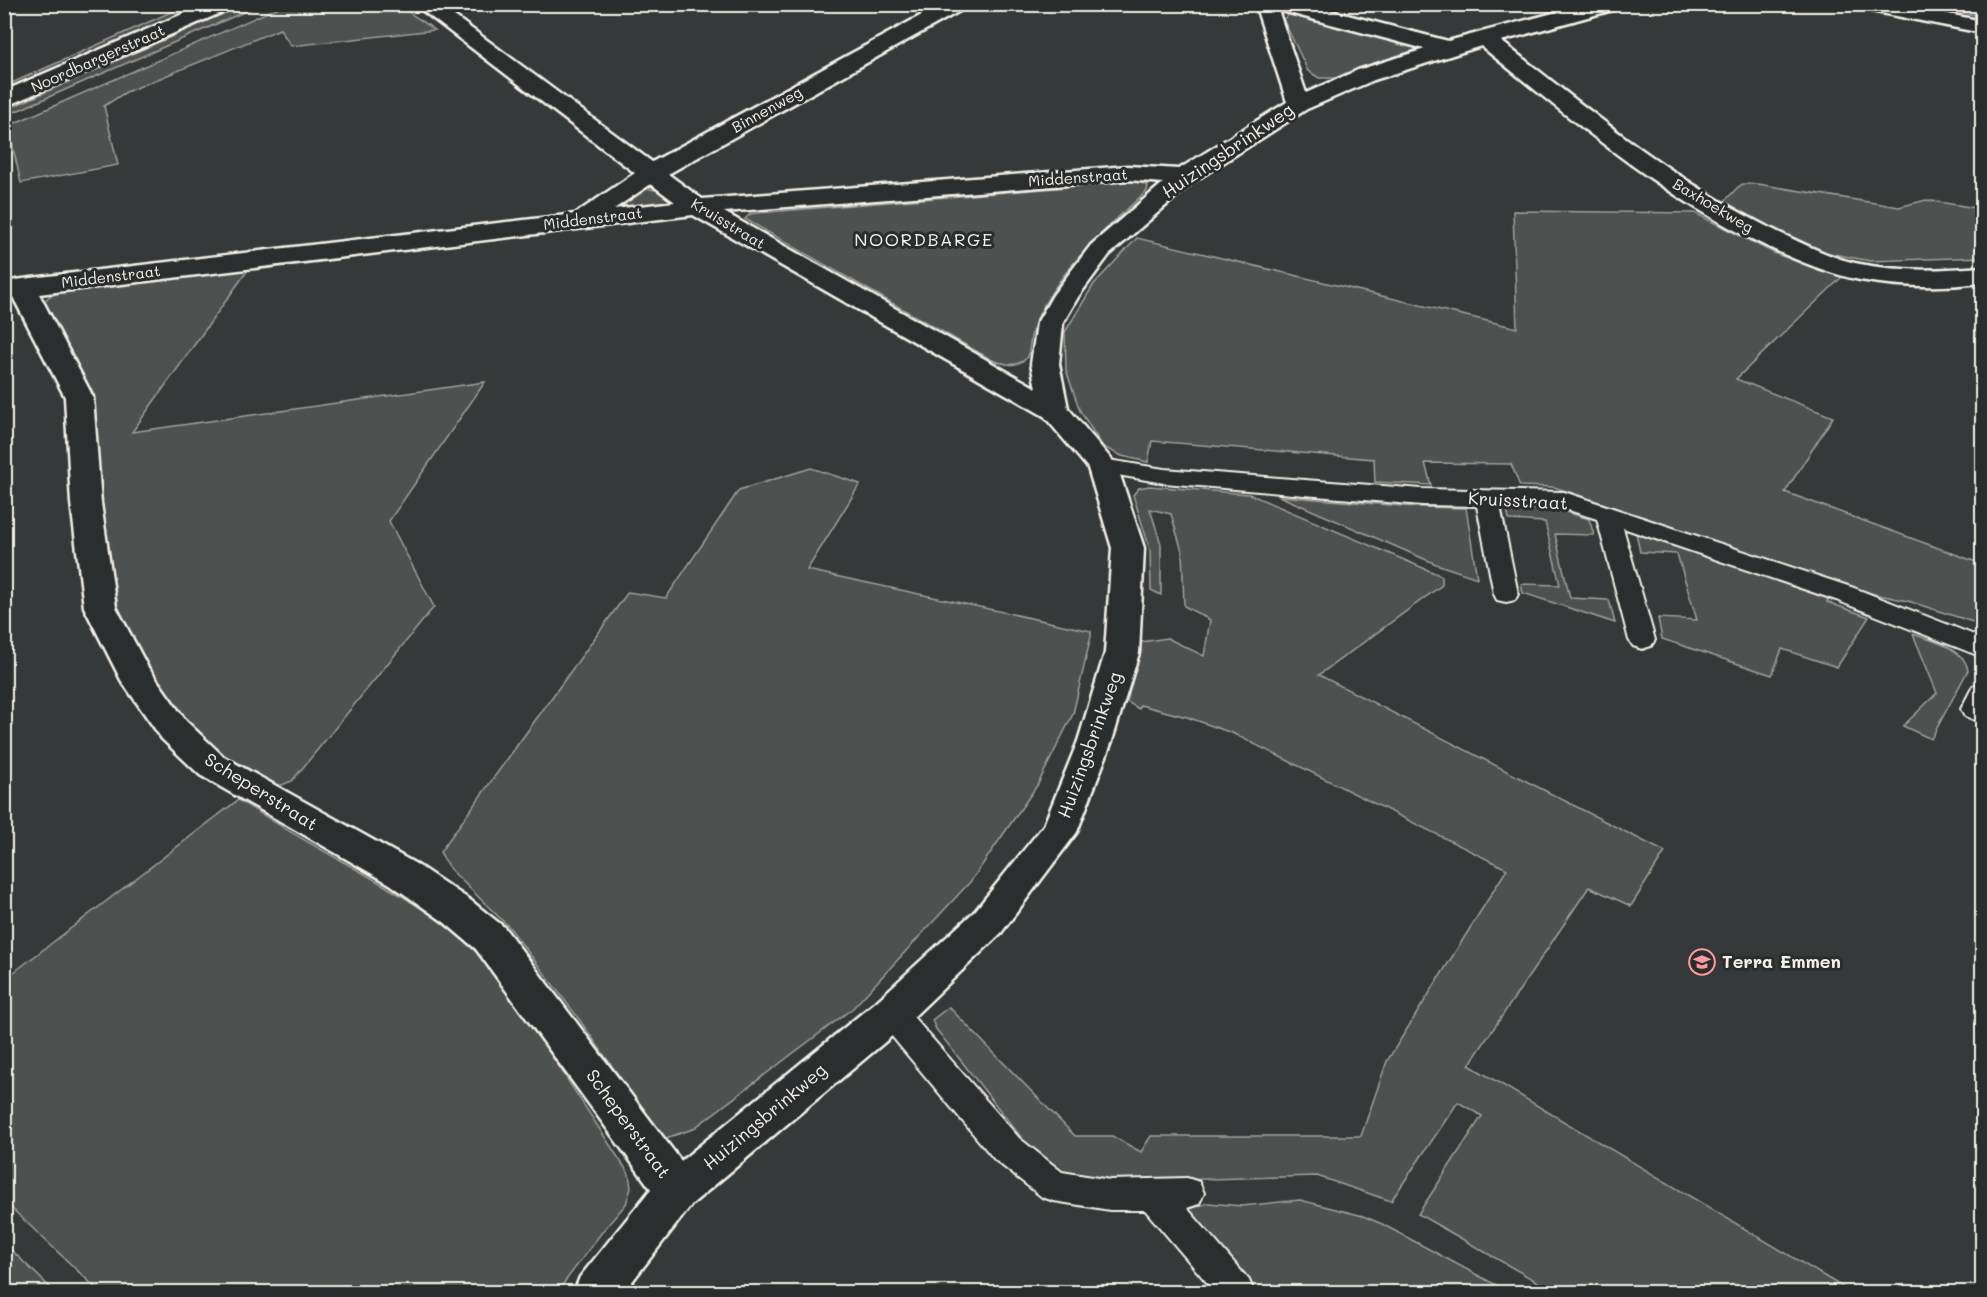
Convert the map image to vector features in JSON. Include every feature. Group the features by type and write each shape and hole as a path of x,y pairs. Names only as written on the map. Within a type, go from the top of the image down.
{"street":[{"name":"Noordbargerstraat","path":"4,100 225,4"},
{"name":"Kruisstraat","path":"424,4 697,207 1054,410"},
{"name":"Binnenweg","path":"580,221 651,173 958,4"},
{"name":"Huizingsbrinkweg","path":"596,1293 677,1190 891,1013 988,922 1059,832 1095,741 1122,653 1128,548 1102,466 1054,410 1045,364 1050,323 1066,295 1100,250 1184,177 1299,104 1264,4"},
{"path":"1279,4 1448,48"},
{"path":"1343,20 1359,4"},
{"path":"1299,104 1366,75 1448,48 1613,4"},
{"path":"1848,4 1983,27"},
{"name":"Baxhoekweg","path":"1484,38 1638,158 1702,203 1758,234 1817,259 1860,272 1922,278 1983,275"},
{"name":"Middenstraat","path":"14,288 697,207 1128,173 1184,177"},
{"name":"Scheperstraat","path":"14,288 28,301 79,397 86,503 100,607 133,672 174,730 212,766 403,874 457,911 490,938 677,1190"}],"lane":[{"name":"Kruisstraat","path":"1102,466 1164,476 1422,496 1564,500 1845,594 1983,648"},
{"path":"1487,498 1506,594"},
{"path":"1607,514 1642,640"},
{"path":"1983,693 1974,709 1983,713"},
{"path":"891,1013 1007,1149 1054,1186 1110,1195 1187,1193"},
{"path":"1153,1194 1237,1293"}],"shaded area":[{"path":"189,4 200,5 5,89 5,86"},
{"path":"245,4 260,5 5,116 5,110"},
{"path":"284,5 398,5 435,30 291,46 280,29 126,92 104,106 118,165 21,183 8,126"},
{"path":"1913,5 1982,5 1982,16"},
{"path":"1292,13 1416,48 1413,52 1372,64 1339,78 1319,78 1308,71 1283,19"},
{"path":"1139,181 1148,186 1147,191 1098,236 1068,270 1043,307 1034,326 1028,357 1015,364 992,360 745,219 750,214 757,213"},
{"path":"1743,184 1758,184 1899,207 1926,200 1982,209 1982,257 1870,261 1828,253 1721,205"},
{"path":"643,188 656,190 669,196 668,202 664,205 621,209 615,205"},
{"path":"1513,211 1695,213 1774,253 1814,268 1844,275 1736,379 1833,417 1785,492 1982,564 1982,625 1908,601 1874,594 1554,487 1520,486 1511,464 1425,463 1431,485 1375,482 1374,459 1152,441 1148,462 1122,456 1103,447 1080,411 1066,370 1065,332 1094,284 1137,238 1517,328"},
{"path":"250,267 132,432 485,382 389,521 434,607 292,781 277,787 244,771 209,745 182,717 134,649 113,593 42,303 50,296 66,291"},
{"path":"811,468 860,484 807,570 1091,631 1091,636 1073,714 1038,784 971,881 853,1008 693,1129 663,1139 576,1015 509,927 450,869 440,852 628,592 666,598 739,490"},
{"path":"1149,486 1249,494 1442,576 1442,585 1319,675 1665,852 1631,906 1589,887 1469,1065 1851,1292 1786,1292 1782,1290 1780,1292 1555,1292 1418,1214 1482,1116 1458,1102 1391,1201 1317,1176 1174,1180 1135,1185 1057,1174 1036,1156 936,1029 932,1020 949,1007 1075,1136 1112,1136 1141,1152 1151,1136 1361,1136 1387,1061 1507,869 1232,733 1187,717 1140,705 1139,709 1127,702 1142,642 1167,638 1204,656 1210,620 1184,606 1182,551 1171,514 1150,509 1161,544 1161,595 1151,590 1150,549 1133,495 1139,488"},
{"path":"1279,496 1415,507 1466,508 1477,578 1436,564"},
{"path":"1507,508 1555,509 1589,519 1594,535 1555,534 1570,598 1609,600 1615,623 1523,593 1521,584 1560,585 1545,522 1509,520"},
{"path":"1636,533 1828,598 1827,602 1869,617 1837,667 1782,649 1772,675 1662,639 1658,618 1697,620 1677,554 1640,552"},
{"path":"1913,634 1954,650 1965,662 1968,670 1931,739 1903,726 1937,693"},
{"path":"238,800 413,903 461,938 483,958 503,981 629,1174 631,1188 626,1204 557,1292 100,1292 5,1202 5,979"},
{"path":"1300,1200 1363,1216 1382,1224 1509,1292 1256,1292 1183,1211 1208,1203 1242,1206"},
{"path":"5,1244 55,1292 5,1292"}],"place":[{"name":"Terra Emmen","path":"1702,962"}],"district":[{"name":"NOORDBARGE","path":"924,240"}]}
